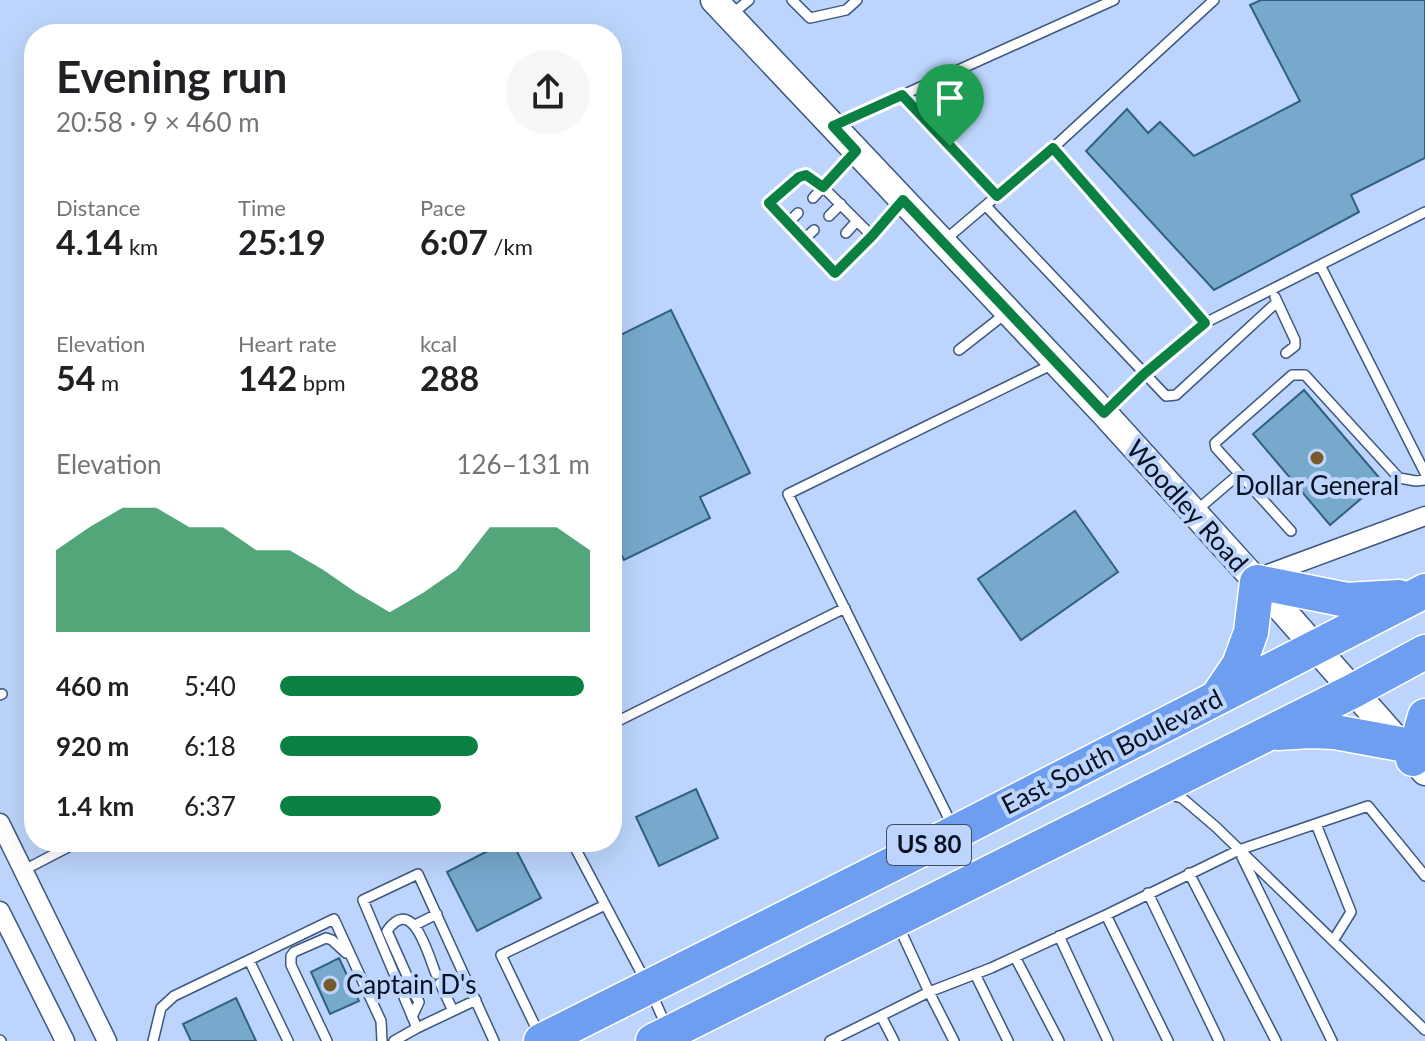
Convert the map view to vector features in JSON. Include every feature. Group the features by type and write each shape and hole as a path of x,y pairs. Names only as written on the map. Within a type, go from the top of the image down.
{"highway":[{"path":"1217,697 1239,665 1251,632 1255,581 1347,600 1420,593"},
{"name":"East South Boulevard","path":"542,1041 1420,593"},
{"name":"East South Boulevard","path":"665,1038 1425,652"},
{"path":"1265,734 1335,732 1416,756 1425,716"}],"street":[{"name":"Woodley Road","path":"731,6 833,126 1104,413 1353,691 1416,756"},
{"path":"1255,581 1425,516"},
{"path":"0,823 107,1041"},
{"path":"0,911 65,1041"}],"lane":[{"path":"792,0 810,18 846,10 857,0"},
{"path":"833,126 1114,0"},
{"path":"943,243 1053,148 1214,0"},
{"path":"902,95 997,196"},
{"path":"1053,148 1205,323"},
{"path":"813,198 856,151"},
{"path":"872,236 823,187 806,175 799,177 769,203 835,273 872,236 903,200"},
{"path":"829,216 841,204"},
{"path":"986,206 1166,396 1176,395 1277,302"},
{"path":"1104,413 1144,374 1205,323 1425,212"},
{"path":"788,223 798,213"},
{"path":"846,233 857,221"},
{"path":"803,240 814,230"},
{"path":"822,259 831,248"},
{"path":"1320,265 1425,473"},
{"path":"1271,290 1295,340 1295,346 1286,353"},
{"path":"959,350 1007,311"},
{"path":"956,832 788,494 1056,362"},
{"path":"1291,531 1216,448 1215,443 1292,375 1305,375 1399,478 1425,480"},
{"path":"1193,513 1239,474"},
{"path":"622,719 845,608"},
{"path":"1153,790 1182,798 1216,827 1425,1030"},
{"path":"834,1040 929,992 1015,957 1239,850 1368,806 1425,876"},
{"path":"1316,824 1351,912 1333,941"},
{"path":"1239,850 1332,1041"},
{"path":"24,870 59,852"},
{"path":"577,852 649,987 665,1038"},
{"path":"1189,873 1276,1041"},
{"path":"417,1028 363,900 418,874 494,1041"},
{"path":"1148,893 1219,1041"},
{"path":"542,1041 501,955 605,905"},
{"path":"415,925 437,914"},
{"path":"1106,915 1168,1041"},
{"path":"153,1041 161,1008 174,996 334,919 381,1021 382,1041"},
{"path":"412,1017 419,1002 387,931 394,921 401,919 408,919 415,925 453,1011"},
{"path":"895,920 954,1041"},
{"path":"1059,936 1108,1041"},
{"path":"327,1041 291,965 291,956 326,938 351,958"},
{"path":"1015,957 1059,1041"},
{"path":"249,960 288,1041"},
{"path":"975,974 1008,1041"},
{"path":"394,1041 476,1000"},
{"path":"881,1016 894,1041"}],"building":[{"path":"1261,0 1425,0 1425,158 1351,195 1359,212 1214,290 1086,151 1127,109 1148,133 1160,122 1194,156 1300,101 1250,5"},
{"path":"671,310 750,473 700,497 710,518 624,560 622,556 622,334"},
{"name":"Dollar General","path":"1304,390 1382,481 1330,525 1253,434"},
{"path":"1075,511 1118,572 1021,640 978,579"},
{"path":"696,789 718,838 659,866 636,817"},
{"path":"486,852 517,852 541,898 477,931 447,872"},
{"path":"339,958 359,1001 330,1014 311,972"},
{"path":"236,998 256,1041 191,1041 183,1024"}],"place":[{"name":"Dollar General","path":"1317,458"},
{"name":"Captain D's","path":"330,985"}],"route":[{"path":"902,95 950,146 997,196 1053,148 1205,323 1144,374 1104,413 903,200 835,273 769,203 799,177 806,175 823,187 856,151 833,126 902,95"}]}
